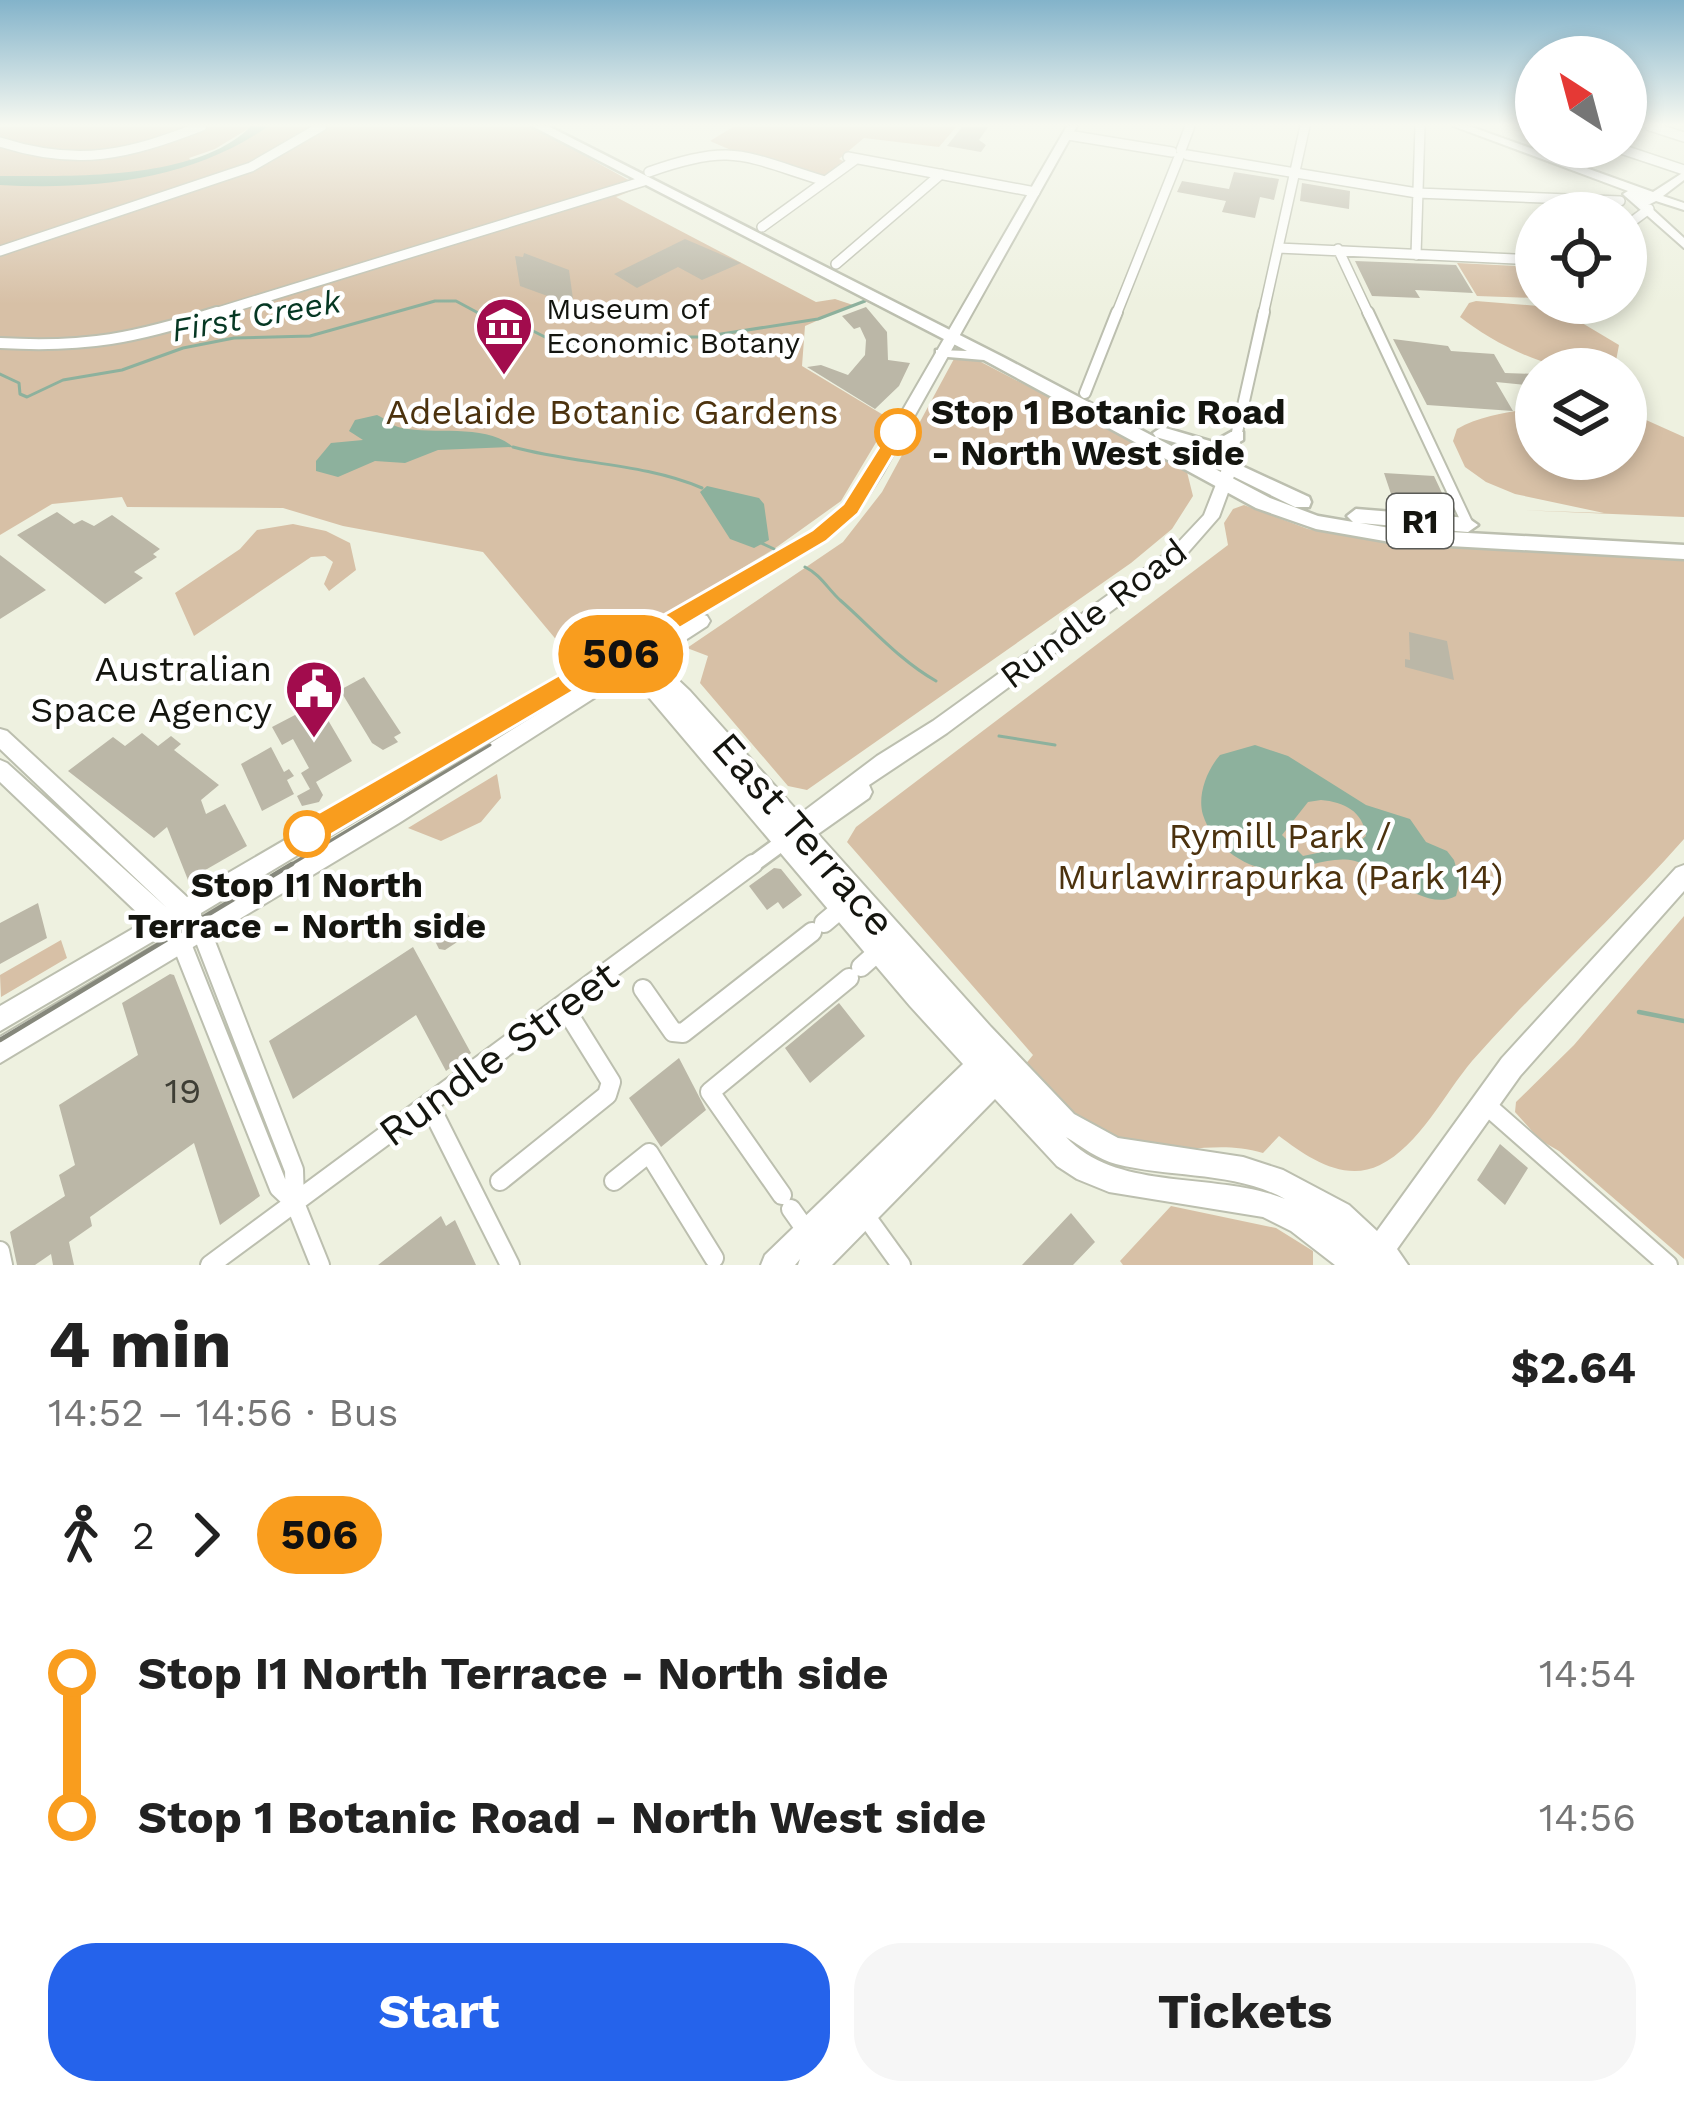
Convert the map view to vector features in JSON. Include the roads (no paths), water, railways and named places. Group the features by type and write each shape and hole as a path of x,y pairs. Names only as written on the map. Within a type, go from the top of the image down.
{"highway":[{"name":"R1","path":"674,185 845,273"},
{"name":"R1","path":"675,185 845,273 950,339 1162,433 1227,475"},
{"name":"R1","path":"950,339 1080,397 1316,522 1396,536 1472,532 1624,542 1684,551"},
{"path":"1162,433 1215,448 1237,436"},
{"name":"R1","path":"1624,542 1684,538"}],"main road":[{"path":"0,1051 183,926 635,658 850,509 1039,185"},
{"path":"1619,185 1654,206 1684,242"},
{"path":"1654,206 1673,185"},
{"path":"1654,206 1684,185"},
{"path":"1654,206 1681,206"},
{"name":"Rundle Road","path":"796,833 884,762 940,727 1178,553 1211,517 1227,475"},
{"name":"East Terrace","path":"635,658 796,833 834,914 870,957 995,1066 1080,1167 1126,1181 1269,1206 1374,1262 1511,1067 1684,875"},
{"path":"0,736 183,926"},
{"path":"0,770 183,926"},
{"path":"0,1019 183,926"},
{"path":"812,1265 856,1204 995,1066"},
{"path":"775,1265 794,1212 856,1204"}],"street":[{"path":"0,251 74,220 190,185"},
{"path":"0,344 63,347 128,340 622,185"},
{"path":"762,227 819,185"},
{"path":"845,273 930,185"},
{"path":"999,185 1035,192"},
{"path":"1080,397 1167,185"},
{"path":"1227,475 1291,185"},
{"path":"1368,185 1417,193 1515,197"},
{"path":"1416,254 1417,185"},
{"path":"1647,210 1654,206"},
{"path":"1278,247 1515,257"},
{"path":"1338,250 1472,532"},
{"name":"Rundle Street","path":"210,1265 563,1005 633,974 796,833"},
{"path":"633,974 673,1033 683,1033 834,914"},
{"path":"183,926 249,1051 294,1170 295,1203 320,1265"},
{"path":"183,926 279,1188 295,1203"},
{"path":"794,1212 710,1092 870,957"},
{"path":"487,1192 607,1095 610,1082 563,1005"},
{"path":"230,1064 249,1051"},
{"path":"429,1104 487,1192 510,1265"},
{"path":"1485,1104 1668,1265"},
{"path":"614,1181 649,1153 714,1258"},
{"path":"856,1204 901,1265"},
{"path":"0,1251 3,1265"}],"waterway":[{"name":"First Creek","path":"0,374 19,383 20,394 27,397 63,380 122,370 183,348 234,338 310,336 435,301 456,301 482,315 485,333 531,330 563,346 593,348 645,337 702,337 818,319 865,301"},
{"path":"513,447 657,473 702,488"},
{"path":"759,542 774,549"},
{"path":"805,567 898,654 936,681"},
{"path":"999,736 1055,745"},
{"path":"1639,1012 1684,1021"}],"tram line":[{"path":"287,867 490,745"},
{"path":"0,1040 292,864"}],"place":[{"name":"Museum of Economic Botany","path":"504,377"},
{"name":"Stop 1 Botanic Road - North West side","path":"898,432"},
{"name":"Australian Space Agency","path":"314,740"},
{"name":"Stop I1 North Terrace - North side","path":"307,834"}],"park label":[{"name":"Adelaide Botanic Gardens","path":"612,411"},
{"name":"Rymill Park / Murlawirrapurka (Park 14)","path":"1280,856"}]}
